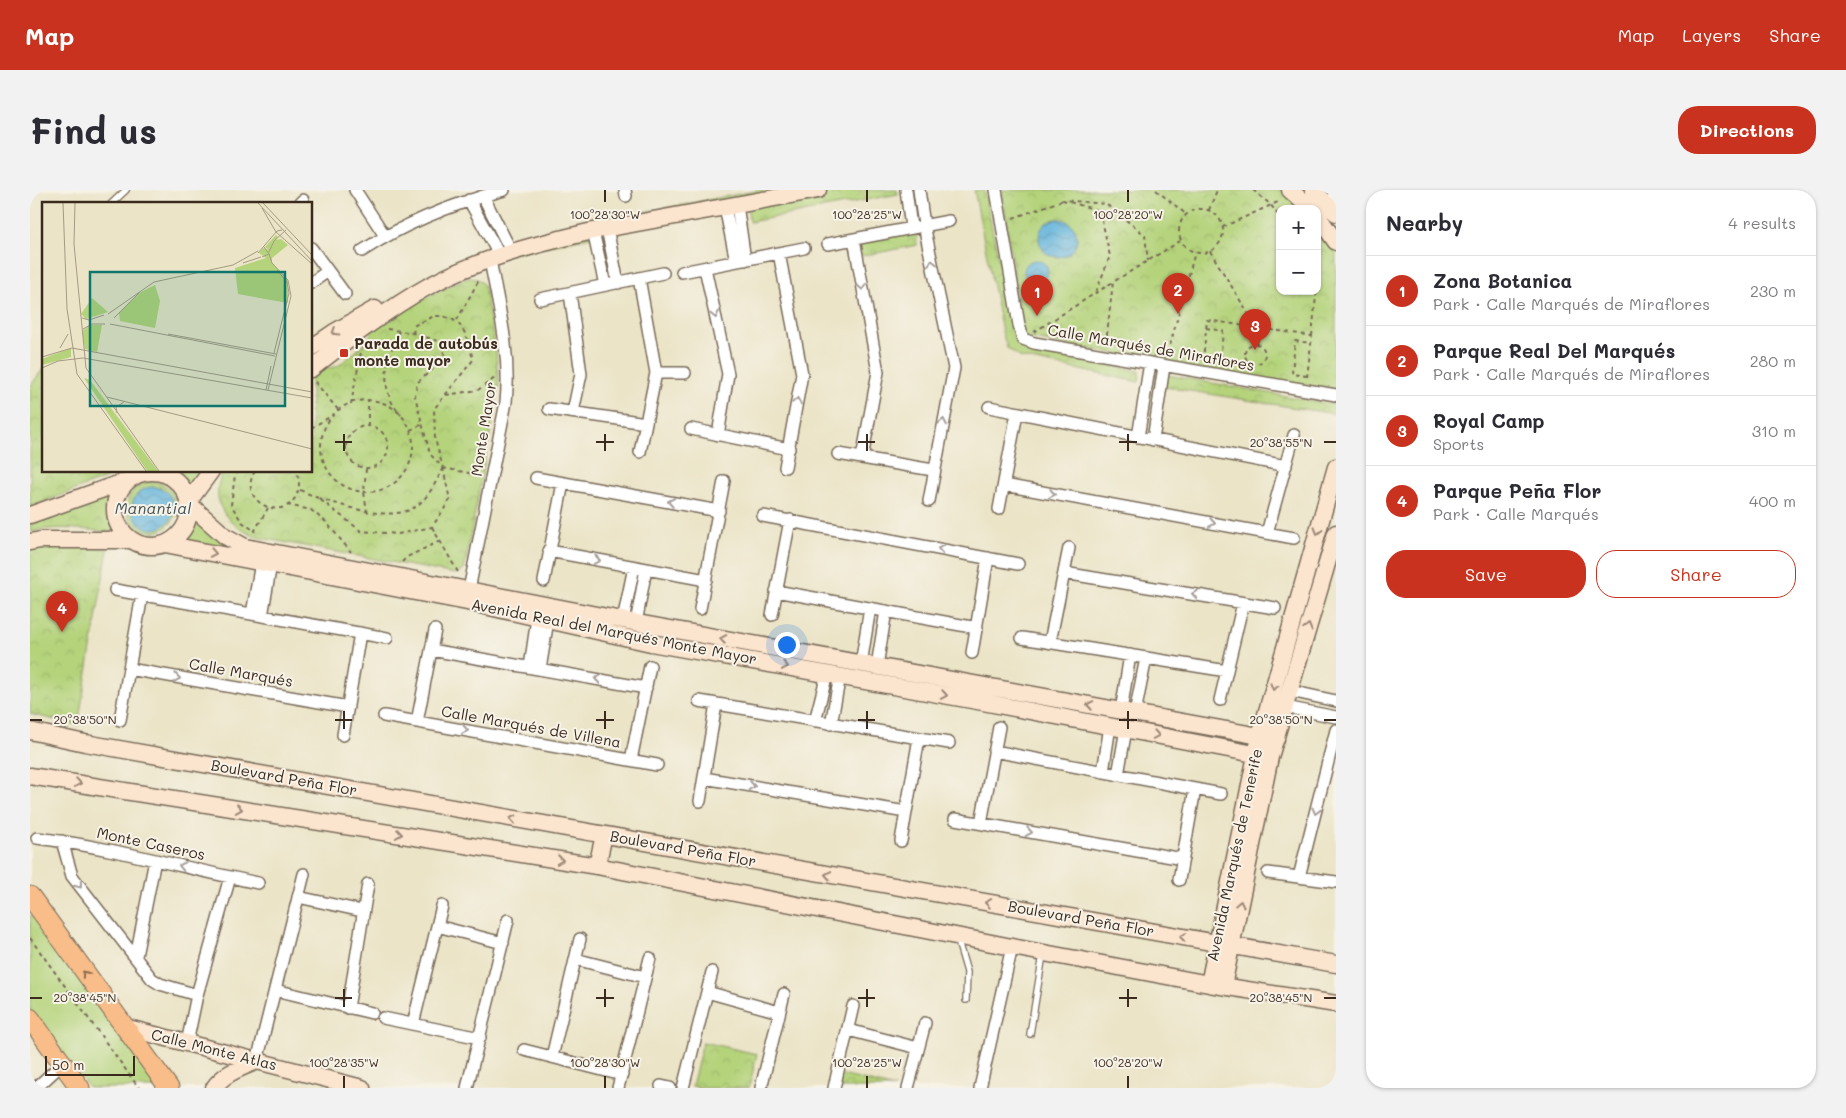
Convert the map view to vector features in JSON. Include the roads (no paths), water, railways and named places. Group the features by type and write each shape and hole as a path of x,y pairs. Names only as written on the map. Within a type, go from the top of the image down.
{"main road":[{"path":"31,901 169,1088"},
{"path":"30,1018 80,1088"}],"street":[{"path":"355,190 385,236"},
{"path":"362,251 412,222 469,200 504,190"},
{"path":"312,347 333,333 427,279 498,251 557,231 759,190"},
{"path":"312,367 366,326 427,287 460,272 498,251 541,244 600,230 818,190"},
{"path":"906,190 911,227"},
{"path":"919,190 924,225 954,368 929,501"},
{"name":"Calle Marqués de Miraflores","path":"996,190 1019,326 1023,339 1034,343 1336,395"},
{"path":"1290,190 1307,205"},
{"path":"484,196 498,251"},
{"path":"469,200 498,251"},
{"path":"1323,200 1336,242"},
{"path":"731,206 741,261"},
{"path":"828,244 949,221"},
{"path":"600,230 618,283"},
{"path":"600,230 605,285"},
{"path":"854,239 878,372 862,458"},
{"path":"682,272 804,248"},
{"path":"312,249 345,294"},
{"name":"Monte Mayor","path":"468,596 506,402 508,365 503,329 498,251"},
{"path":"779,253 802,374 785,467"},
{"path":"705,268 728,374 718,435"},
{"path":"312,282 328,271"},
{"path":"540,299 663,273"},
{"path":"639,278 656,373 640,452"},
{"path":"570,293 581,374 574,412"},
{"path":"1138,437 1150,363"},
{"path":"1153,440 1164,366"},
{"path":"656,373 685,373"},
{"path":"989,408 1286,466"},
{"path":"549,409 646,423"},
{"path":"999,509 1017,413"},
{"path":"691,430 789,449"},
{"path":"1267,534 1294,435"},
{"path":"838,454 934,470"},
{"name":"Avenida Marqués de Tenerife","path":"1216,985 1263,756 1336,467"},
{"path":"30,515 129,480 139,474 151,472 161,473 179,483 189,503 187,522 182,532 175,539 165,544 148,546 132,540 41,540 30,542"},
{"path":"189,503 210,472"},
{"path":"536,478 719,511"},
{"path":"129,480 121,489 116,499 115,511 120,527 132,540"},
{"path":"700,609 724,481"},
{"path":"544,580 563,483"},
{"path":"1004,485 1294,538"},
{"name":"Avenida Real del Marqués Monte Mayor","path":"189,503 225,536 244,548 387,575 468,596 543,619 651,643 833,675 1128,712 1268,737"},
{"path":"763,516 1018,564"},
{"path":"772,615 790,520"},
{"name":"Avenida Marqués de Tenerife","path":"1268,737 1285,707 1336,533"},
{"name":"Avenida Real del Marqués Monte Mayor","path":"165,544 266,563 630,622 869,665 1118,728 1263,756"},
{"path":"1050,642 1069,548"},
{"path":"549,551 706,580"},
{"path":"972,653 988,558"},
{"path":"257,615 266,563"},
{"path":"630,622 634,566"},
{"path":"630,622 646,569"},
{"path":"1064,573 1275,608"},
{"path":"115,590 388,638"},
{"path":"776,591 977,628"},
{"path":"120,720 142,595"},
{"path":"1220,700 1243,602"},
{"path":"869,665 870,608"},
{"path":"869,665 886,611"},
{"path":"535,668 543,619"},
{"name":"Calle Marqués de Villena","path":"435,630 417,722 631,760 650,666"},
{"path":"343,735 360,633"},
{"path":"1022,638 1227,671"},
{"path":"431,650 646,688"},
{"path":"1128,712 1130,655"},
{"path":"1128,712 1146,658"},
{"name":"Calle Marqués","path":"129,669 348,707"},
{"path":"815,721 833,675"},
{"path":"831,724 833,675"},
{"path":"1290,691 1336,701"},
{"path":"699,701 949,743"},
{"path":"700,800 716,704"},
{"path":"1285,707 1336,716"},
{"path":"384,716 417,722"},
{"path":"980,823 999,727"},
{"path":"1103,772 1118,728"},
{"path":"1118,728 1118,774"},
{"name":"Boulevard Peña Flor","path":"30,730 85,743 1336,964"},
{"path":"1300,877 1336,730"},
{"path":"901,841 919,738"},
{"path":"994,751 1221,794"},
{"path":"631,760 658,765"},
{"path":"30,776 597,866 1044,953 1216,985 1336,1004"},
{"path":"704,778 906,812"},
{"path":"1179,880 1195,789"},
{"path":"954,818 1183,859"},
{"path":"597,866 604,835"},
{"name":"Monte Caseros","path":"37,838 62,841 258,883"},
{"path":"62,841 72,876 152,979 160,984 197,995"},
{"path":"136,956 155,860"},
{"path":"1268,873 1336,882"},
{"path":"214,1088 218,1082 234,1071 257,1061 304,874"},
{"path":"187,1042 197,995 230,877"},
{"path":"348,1008 362,911 368,884"},
{"path":"298,897 362,911"},
{"path":"413,1024 442,906"},
{"path":"467,1088 508,920"},
{"path":"437,926 503,943"},
{"path":"552,1057 580,939"},
{"path":"980,1088 1012,947"},
{"path":"618,1088 650,958"},
{"path":"575,959 645,977"},
{"path":"683,1088 712,972"},
{"path":"275,990 378,1016 480,1038"},
{"path":"707,992 780,1012"},
{"path":"761,1088 784,994"},
{"path":"834,1088 853,1006"},
{"path":"908,1088 925,1023"},
{"name":"Calle Monte Atlas","path":"124,1027 362,1088"},
{"path":"848,1030 918,1048"},
{"path":"524,1050 622,1074"},
{"path":"36,1088 62,1064"}],"lane":[{"path":"113,202 126,190"},
{"path":"957,936 967,972 966,1000"},
{"path":"1030,1034 1044,953"}],"water":[{"path":"1058,219 1071,225 1077,238 1071,251 1058,257 1045,251 1039,238 1045,225"},
{"path":"1036,260 1044,264 1048,272 1044,280 1036,284 1028,280 1024,272 1028,264"},
{"name":"Manantial","path":"153,487 168,493 174,508 168,523 153,529 138,523 132,508 138,493"}],"place":[{"name":"Parque Real Del Marqués","path":"1178,314"},
{"name":"Zona Botanica","path":"1037,316"},
{"name":"Royal Camp","path":"1255,350"},
{"name":"Parada de autobús monte mayor","path":"344,353"},
{"name":"Parque Peña Flor","path":"62,632"}]}
